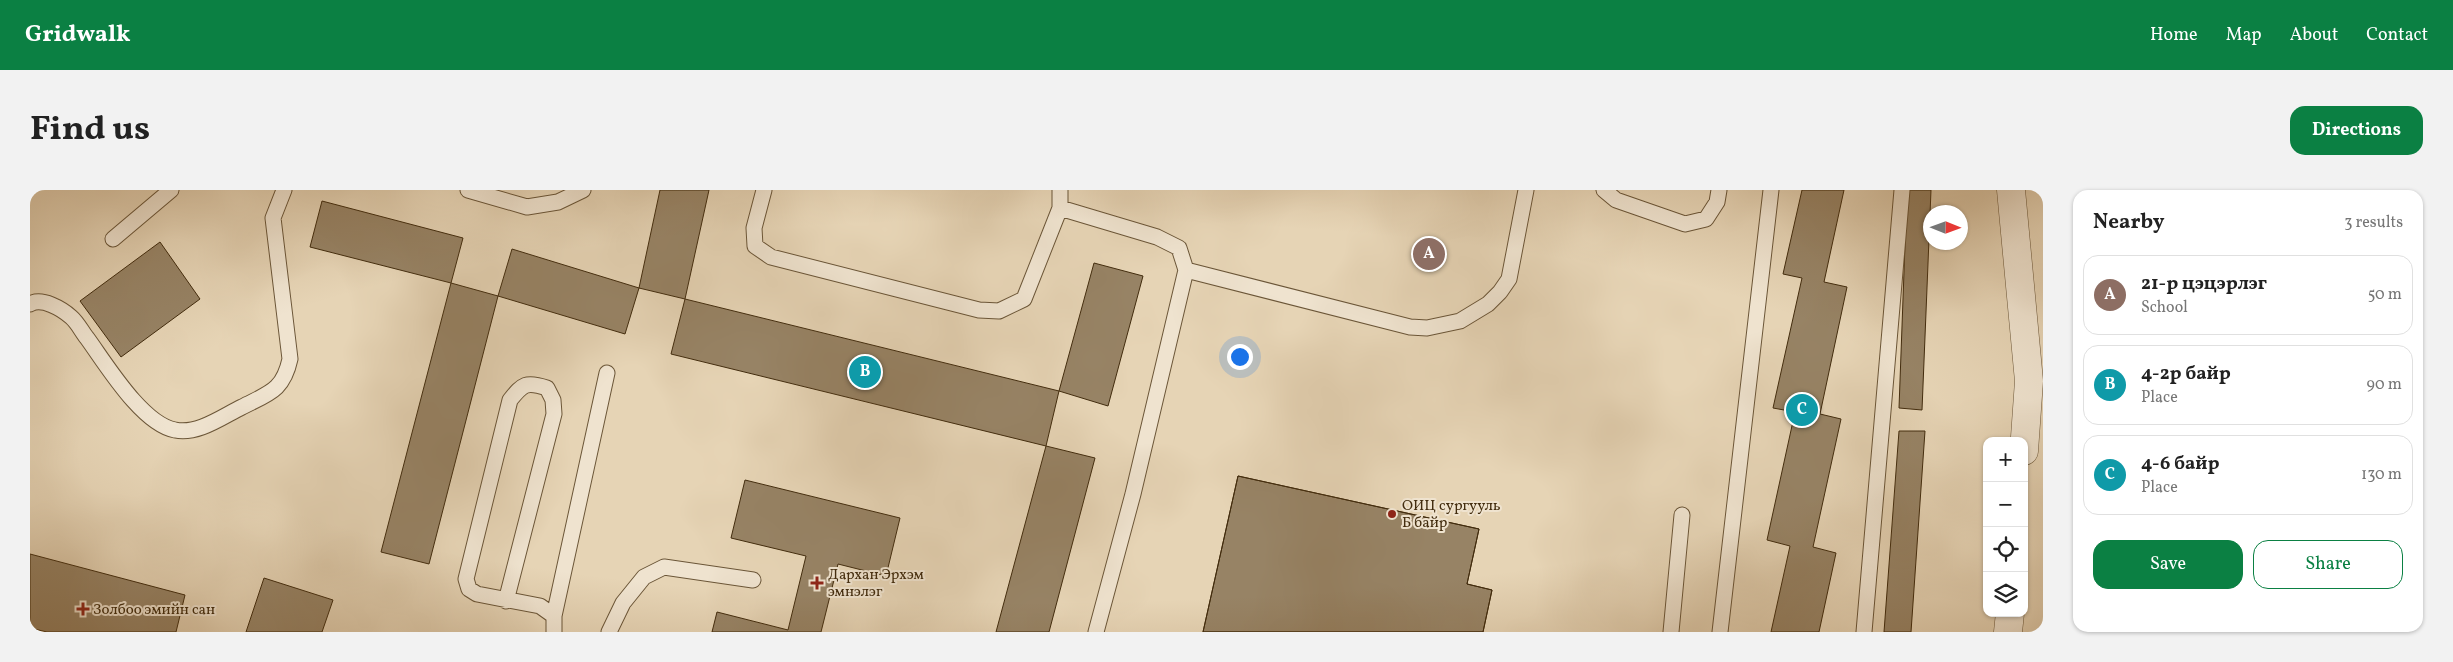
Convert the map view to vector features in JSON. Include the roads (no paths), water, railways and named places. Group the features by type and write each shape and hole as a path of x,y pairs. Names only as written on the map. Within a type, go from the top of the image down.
{"street":[{"path":"2011,190 2036,387 2027,437"},
{"path":"2008,632 2010,617"}],"lane":[{"path":"113,239 171,190"},
{"path":"30,304 33,302 51,304 72,318 137,406 159,423 175,430 198,428 277,389 287,374 290,359 273,218 284,190"},
{"path":"468,190 527,207 558,202 583,190"},
{"path":"764,190 754,228 755,246 770,257 979,310 999,311 1024,299 1060,208 1060,190"},
{"path":"1186,270 1402,325 1427,328 1444,326 1460,321 1488,304 1509,279 1526,190"},
{"path":"1604,190 1616,200 1685,224 1706,220 1717,202 1719,190"},
{"path":"1720,632 1771,190"},
{"path":"1864,632 1902,190"},
{"path":"1060,208 1157,237 1179,248 1186,270 1133,494 1096,632"},
{"path":"554,632 554,616 607,373"},
{"path":"506,601 554,414 553,400 547,388 533,383 522,386 510,400 466,579 469,589 477,594 506,601 540,606 554,616"},
{"path":"1671,632 1682,515"},
{"path":"609,632 623,603 644,577 664,567 753,580"}],"place":[{"name":"21-р цэцэрлэг","path":"1429,254"},
{"name":"4-2р байр","path":"865,372"},
{"name":"4-6 байр","path":"1802,410"},
{"name":"ОИЦ сургууль Б байр","path":"1392,514"},
{"name":"Дархан Эрхэм эмнэлэг","path":"817,583"},
{"name":"Золбоо эмийн сан","path":"83,609"}]}
